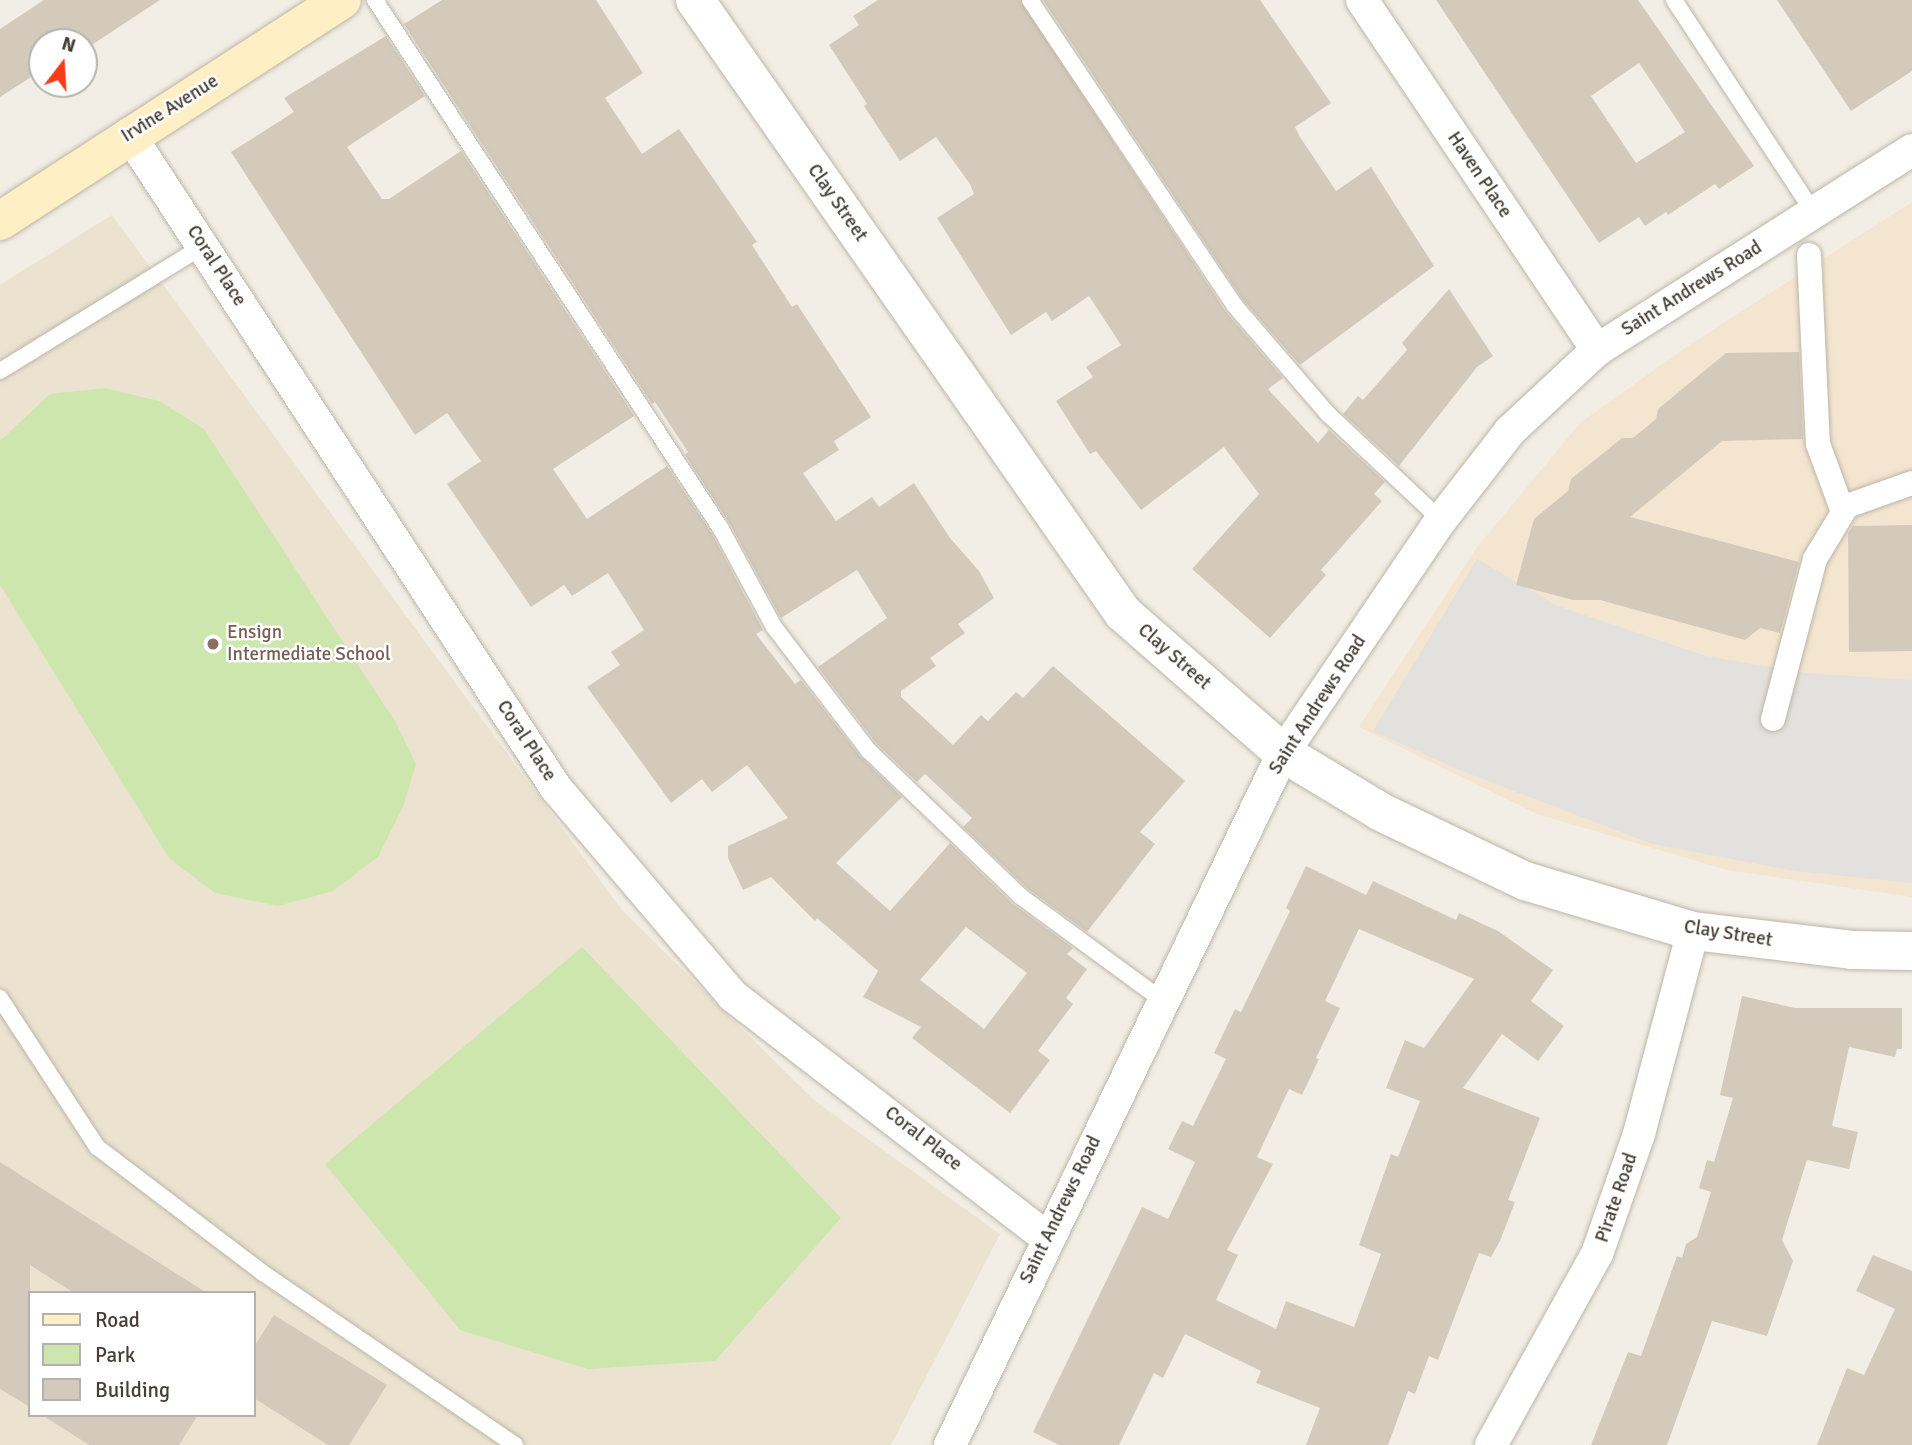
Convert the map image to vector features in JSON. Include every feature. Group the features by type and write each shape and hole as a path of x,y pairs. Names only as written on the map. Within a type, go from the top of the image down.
{"main road":[{"name":"Irvine Avenue","path":"0,221 129,134 342,0"}],"street":[{"name":"Clay Street","path":"695,0 1123,613 1283,754 1381,812 1525,881 1693,932 1852,950 1912,951"},
{"name":"Haven Place","path":"1362,0 1597,350"},
{"name":"Coral Place","path":"129,134 556,788 733,996 1046,1237"},
{"name":"Saint Andrews Road","path":"950,1445 1046,1237 1283,754 1441,520 1510,432 1597,350 1912,150"},
{"path":"1809,255 1818,444 1843,512"},
{"path":"1773,719 1815,559 1847,506 1912,483"},
{"name":"Pirate Road","path":"1491,1445 1597,1254 1639,1134 1693,932"}],"lane":[{"path":"375,0 720,529 774,627 868,750 1020,896 1162,1000"},
{"path":"1030,0 1236,306 1328,414 1441,520"},
{"path":"1674,0 1814,212"},
{"path":"0,372 203,246"},
{"path":"0,998 97,1147 263,1273 515,1445"}],"shaded area":[{"path":"1912,202 1912,897 1727,870 1537,814 1359,727 1475,550 1580,423 1689,345"},
{"name":"Ensign Intermediate School","path":"112,215 622,910 815,1101 1000,1234 891,1445 0,1445 0,285"},
{"path":"1477,559 1558,606 1706,656 1807,673 1912,680 1912,883 1795,871 1652,844 1459,770 1373,731"}],"green space":[{"path":"105,388 159,401 204,429 396,723 416,764 403,807 378,857 333,891 278,906 215,893 169,858 0,585 0,441 50,394"},
{"path":"582,947 841,1218 715,1361 588,1369 460,1330 325,1164"}],"building":[{"path":"44,0 160,0 98,41 98,28 28,28 28,79 0,97 0,29"},
{"path":"442,0 596,0 643,73 605,98 642,154 679,129 757,242 752,245 792,307 797,304 871,417 834,441 839,450 803,473 836,521 872,497 879,507 914,483 950,538 979,571 994,598 958,624 965,633 930,658 936,666 901,691 901,697 953,745 981,715 988,721 1016,692 1023,698 1053,666 1185,781 1140,832 1155,844 1087,932 1027,888 963,827 972,818 925,774 917,782 876,743 818,667 887,618 857,570 781,618 730,524 685,455 688,452 655,402 652,404 404,24"},
{"path":"878,0 1020,0 1226,312 1283,378 1268,389 1318,443 1329,430 1385,482 1374,494 1382,501 1321,570 1326,575 1270,638 1192,569 1259,494 1224,447 1141,510 1096,451 1090,454 1056,401 1093,377 1086,367 1121,345 1089,296 1052,321 1046,312 1011,335 937,218 974,194 970,184 936,137 900,161 864,106 867,104 829,45 859,25 853,16"},
{"path":"1043,0 1260,0 1331,103 1295,127 1300,137 1336,191 1371,167 1434,266 1300,365 1243,300"},
{"path":"1436,0 1638,0 1754,166 1719,189 1715,184 1668,215 1666,212 1645,226 1639,217 1599,243","holes":["1639,63 1685,132 1636,163 1591,96"]},
{"path":"1777,0 1912,0 1912,71 1851,111"},
{"path":"386,36 425,96 347,147 382,199 389,199 461,151 634,416 553,469 587,519 667,466 712,534 763,630 756,634 795,684 801,680 860,756 902,797 836,863 890,911 950,843 1013,904 1073,948 1067,954 1087,969 1066,998 1073,1004 1038,1051 1050,1060 1010,1113 912,1038 921,1027 863,997 878,971 817,918 815,921 771,877 743,890 728,858 728,846 788,818 747,765 712,792 702,779 671,803 587,687 620,665 611,652 644,630 608,573 572,596 564,585 531,607 447,484 481,461 447,413 415,435 231,152 294,112 284,98","holes":["966,927 1027,973 984,1029 920,980"]},
{"path":"1449,289 1493,356 1477,367 1399,466 1343,414 1358,396 1363,400 1407,350 1402,343"},
{"path":"1799,352 1803,439 1722,441 1630,517 1799,562 1780,633 1760,628 1745,640 1600,600 1573,600 1516,585 1534,519 1568,491 1571,479 1622,438 1633,438 1656,419 1658,409 1726,353"},
{"path":"1912,525 1912,651 1849,652 1848,533 1853,526"},
{"path":"1306,866 1366,895 1373,881 1456,920 1459,913 1498,931 1553,970 1531,1001 1564,1026 1538,1061 1502,1034 1463,1088 1540,1118 1508,1200 1515,1202 1500,1241 1491,1257 1479,1253 1438,1360 1429,1356 1415,1394 1408,1391 1388,1445 1306,1445 1320,1408 1256,1383 1261,1371 1185,1334 1163,1378 1154,1373 1119,1445 1059,1445 1033,1432 1142,1207 1168,1219 1195,1162 1168,1149 1182,1121 1193,1126 1226,1059 1214,1053 1235,1009 1241,1012 1290,911 1286,908","holes":["1359,929 1474,979 1424,1048 1405,1040 1386,1088 1420,1101 1398,1157 1391,1154 1359,1245 1381,1254 1354,1327 1286,1301 1276,1329 1216,1300 1238,1255 1227,1250 1273,1164 1257,1157 1289,1089 1302,1095 1319,1059 1316,1058 1340,1008 1325,1001"]},
{"path":"1742,996 1795,1008 1902,1008 1902,1049 1897,1049 1895,1057 1849,1047 1832,1126 1858,1132 1849,1169 1807,1160 1782,1240 1793,1261 1767,1336 1712,1321 1667,1445 1591,1445 1628,1352 1641,1356 1677,1256 1682,1258 1686,1244 1697,1237 1711,1192 1699,1188 1707,1160 1714,1162 1733,1098 1720,1095"},
{"path":"0,1162 204,1291 71,1291 30,1265 28,1406 0,1389"},
{"path":"1873,1255 1912,1271 1912,1445 1817,1445 1847,1368 1864,1375 1895,1309 1856,1291"},
{"path":"274,1315 387,1385 349,1445 328,1445 256,1399 256,1344"},
{"path":"45,1417 197,1417 179,1445 89,1445"}],"place":[{"name":"Ensign Intermediate School","path":"213,644"}]}
